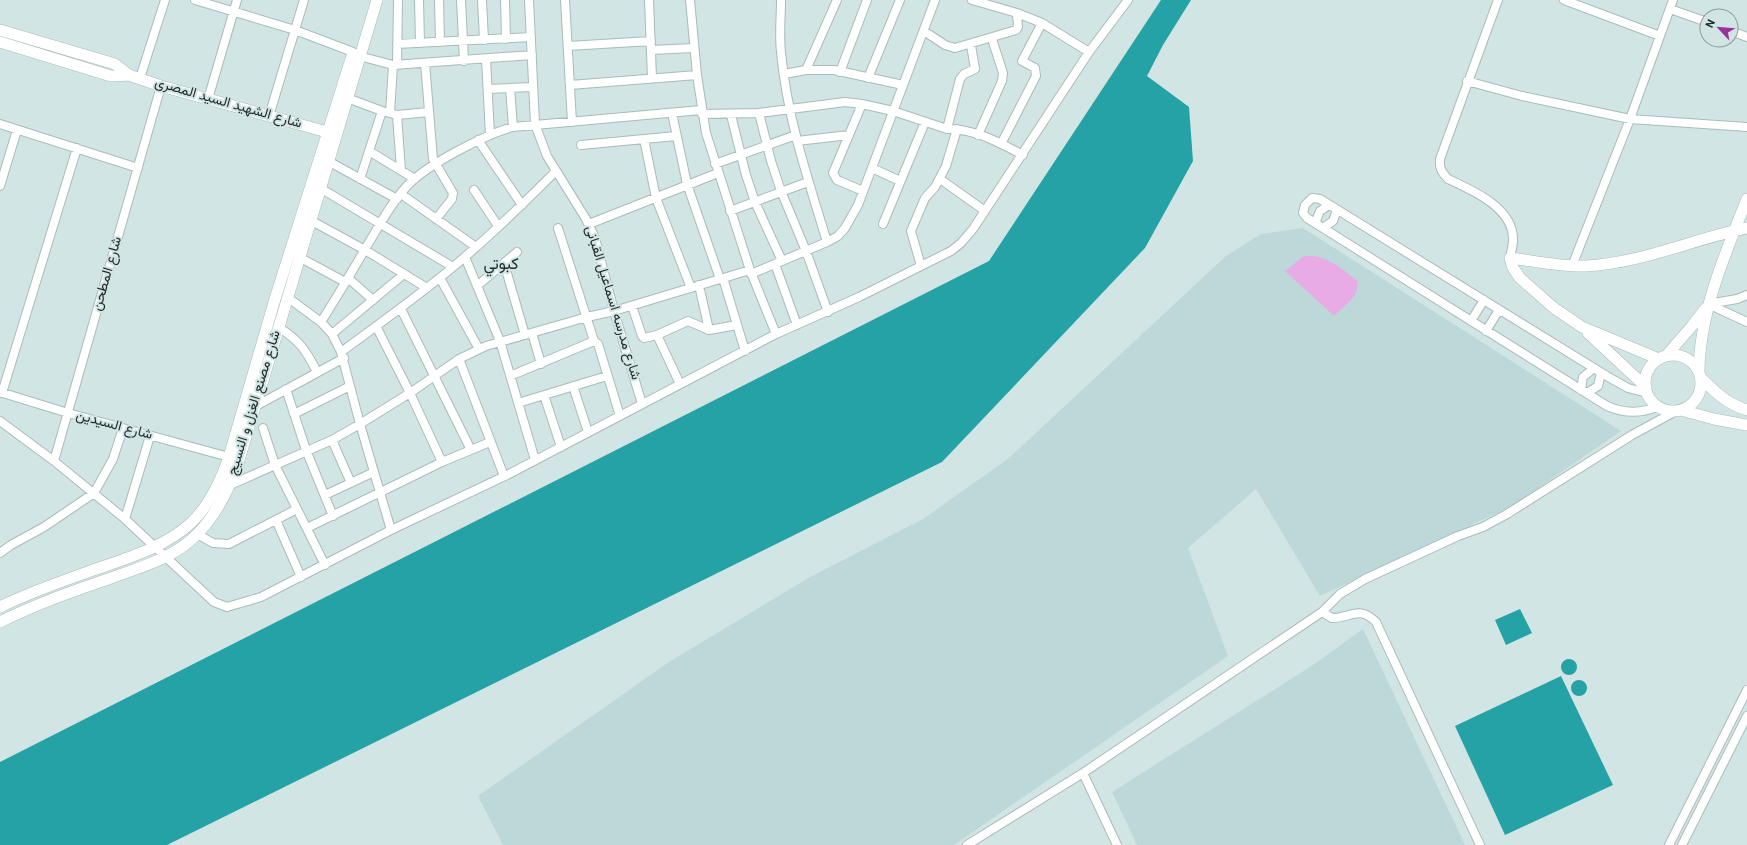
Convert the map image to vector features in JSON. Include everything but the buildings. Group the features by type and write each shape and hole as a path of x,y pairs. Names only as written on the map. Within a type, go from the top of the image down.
{"main road":[{"path":"356,54 369,0"},
{"path":"356,54 377,0"},
{"name":"شارع الشهيد السيد المصرى","path":"0,30 115,64 134,76 161,86 327,132"},
{"name":"شارع الشهيد السيد المصرى","path":"0,42 111,76 134,76"},
{"name":"شارع مصنع الغزل و النسيج","path":"0,622 40,603 144,566 166,556 185,545 197,534 220,504 230,485 254,407 347,98 356,54"},
{"name":"شارع مصنع الغزل و النسيج","path":"0,607 35,591 134,556 155,546 173,536 195,518 211,496 229,458 275,299 327,132 356,54"},
{"path":"1678,410 1694,401 1700,390 1701,341 1708,304 1747,199"},
{"path":"1734,231 1747,223"},
{"path":"1647,390 1582,327 1554,308 1520,278 1513,268 1510,258 1572,266 1600,265 1627,261 1747,228"},
{"path":"1708,304 1692,326 1648,370 1646,378 1647,390 1652,401 1667,410 1678,410 1747,426"},
{"path":"1582,327 1662,357 1681,356 1688,359 1700,375 1722,398 1735,407 1747,410"}],"street":[{"path":"134,76 164,0"},
{"path":"195,0 295,30 356,54 395,65 532,55"},
{"path":"208,99 237,0"},
{"path":"269,116 304,0"},
{"path":"398,0 397,44 390,113 400,170"},
{"path":"419,0 420,43"},
{"path":"438,0 440,42"},
{"path":"461,0 464,61"},
{"path":"482,0 484,40"},
{"path":"505,0 506,39"},
{"name":"شارع مدرسه اسماعيل القبانى","path":"528,0 535,124 547,156 555,172 589,224 595,238 614,311 642,404"},
{"path":"565,0 572,122"},
{"path":"649,0 652,78"},
{"path":"690,0 702,112 715,164 750,272 776,334"},
{"path":"781,0 781,51 789,109 808,182 828,242"},
{"path":"806,70 837,0"},
{"path":"840,72 867,0"},
{"path":"868,78 900,0"},
{"path":"230,485 306,450 332,440 410,393 459,359 479,349 500,341 614,311 699,285 750,272 828,242 846,228 858,205 935,0"},
{"path":"972,0 1017,13 1042,23 1089,52"},
{"path":"0,421 54,461 125,519 166,556 208,598 227,607 261,597 326,565 391,530 536,460 776,334 828,312 939,258 956,247 967,237 1089,52 1128,0"},
{"path":"1498,0 1467,81 1440,159 1439,166 1442,174 1448,179 1496,205 1504,213 1510,224 1513,239 1510,258"},
{"path":"1564,0 1660,36"},
{"path":"1572,266 1630,119 1673,0"},
{"path":"1670,9 1699,19"},
{"path":"924,31 951,48 960,48 992,39 1016,30 1018,27 1017,13"},
{"path":"1001,144 1036,76 1035,68 1022,61 1042,23"},
{"path":"397,44 531,37"},
{"path":"978,135 1002,81 1003,74 992,39"},
{"path":"568,46 651,41"},
{"path":"947,129 960,79 964,74 976,68 971,45"},
{"path":"651,50 694,48"},
{"path":"486,59 490,135"},
{"path":"425,63 432,154 436,165 453,193 452,199 436,219"},
{"path":"784,74 806,70 840,72 903,85"},
{"path":"570,86 697,75"},
{"path":"1467,81 1522,96 1630,119 1747,127"},
{"name":"شارع المطحن","path":"54,461 161,86"},
{"path":"488,89 533,87"},
{"path":"510,88 513,127"},
{"path":"347,98 390,113 429,112"},
{"path":"321,322 380,224 399,196 415,179 478,140 513,127 672,113 759,113 834,102 862,104 893,111 947,129 957,129 978,135 1023,154"},
{"path":"862,104 834,169 834,176 838,180 863,192"},
{"path":"360,179 370,151 390,113"},
{"path":"672,113 687,184 722,279 745,350"},
{"path":"759,113 766,144 781,191 806,251 828,312"},
{"path":"731,114 740,154 755,202 778,262 797,325"},
{"path":"883,224 925,122"},
{"path":"0,124 138,168"},
{"path":"921,266 911,231 924,198 935,188 940,179 949,158 957,129"},
{"path":"0,186 17,130"},
{"path":"715,164 766,144 796,138 849,135"},
{"path":"581,145 676,136"},
{"path":"478,140 522,205"},
{"path":"644,140 656,198 691,288"},
{"path":"1,392 77,148"},
{"path":"370,151 415,179"},
{"path":"328,162 360,179 399,196 436,219 476,247"},
{"path":"872,168 900,181"},
{"path":"254,407 317,372 342,355 376,326 440,278 465,257 522,205 555,172"},
{"path":"589,224 718,173"},
{"path":"940,179 985,211"},
{"path":"730,211 808,182"},
{"path":"320,188 453,267"},
{"path":"474,190 498,226"},
{"path":"1647,390 1618,384 1484,300 1316,198 1312,198 1305,205 1303,209 1304,216 1319,226 1607,406 1624,412 1642,412 1659,406"},
{"path":"1319,226 1320,211 1328,205"},
{"path":"1319,226 1333,221 1337,210"},
{"path":"310,220 365,250 427,288"},
{"path":"558,228 594,341 598,344 620,416"},
{"path":"477,286 517,252"},
{"path":"299,257 346,280 373,300"},
{"path":"465,257 500,341 536,460"},
{"path":"504,263 541,364"},
{"path":"332,334 404,274"},
{"path":"440,278 479,349"},
{"path":"699,285 709,330"},
{"path":"1708,304 1737,299 1747,295"},
{"path":"287,297 321,322 332,334 342,355 360,424 391,530"},
{"path":"1471,320 1484,300"},
{"path":"1708,304 1747,322"},
{"path":"632,306 642,336 646,338 688,321 709,330 737,325"},
{"path":"401,308 469,446"},
{"path":"1486,331 1499,310"},
{"path":"376,326 410,393 442,462"},
{"path":"278,327 299,341 307,351 317,372"},
{"path":"656,335 680,384"},
{"path":"510,376 594,341"},
{"path":"459,359 504,476"},
{"path":"1584,392 1583,376 1594,368"},
{"path":"1584,392 1598,386 1601,373"},
{"path":"518,403 607,376"},
{"path":"294,414 350,386"},
{"path":"573,386 588,432"},
{"path":"286,389 306,450 333,516"},
{"name":"شارع السيدين","path":"1,392 68,413 229,458"},
{"path":"544,395 561,447"},
{"path":"967,845 1083,773 1322,612 1340,594 1365,579 1458,536 1483,527 1508,514 1632,435 1678,410"},
{"path":"0,553 11,545 44,527 94,494 113,459 123,428"},
{"path":"263,428 275,465 326,565"},
{"path":"125,519 150,436"},
{"path":"332,440 351,483"},
{"path":"307,528 381,494 442,462 490,442"},
{"path":"324,495 374,472"},
{"path":"197,534 213,543 229,544 297,509"},
{"path":"276,520 301,577"},
{"path":"1322,612 1332,618 1361,613 1372,618 1376,622 1480,845"},
{"path":"1669,845 1747,690"},
{"path":"1682,845 1747,716"},
{"path":"1083,773 1117,845"}],"shaded area":[{"path":"1303,228 1621,431 1512,506 1320,596 1256,489 1188,548 1228,656 954,845 503,845 478,796 669,662 810,577 923,519 1009,458 1226,256 1261,234"},
{"path":"1304,256 1326,259 1357,281 1354,296 1334,316 1285,271"},
{"path":"1363,629 1465,845 1137,845 1112,792 1310,667"}],"water":[{"path":"1161,0 1191,0 1163,45 1147,76 1189,107 1193,161 1145,248 942,462 167,845 0,845 0,762 989,261"},
{"path":"1520,609 1532,633 1506,645 1495,620"},
{"path":"1566,659 1572,659 1577,664 1575,673 1572,675 1566,675 1561,670 1561,664"},
{"path":"1561,676 1613,785 1505,835 1455,726"},
{"path":"1576,680 1582,680 1587,685 1585,694 1582,696 1576,696 1571,691 1571,685"}],"district":[{"name":"كبوتي","path":"501,265"}]}
